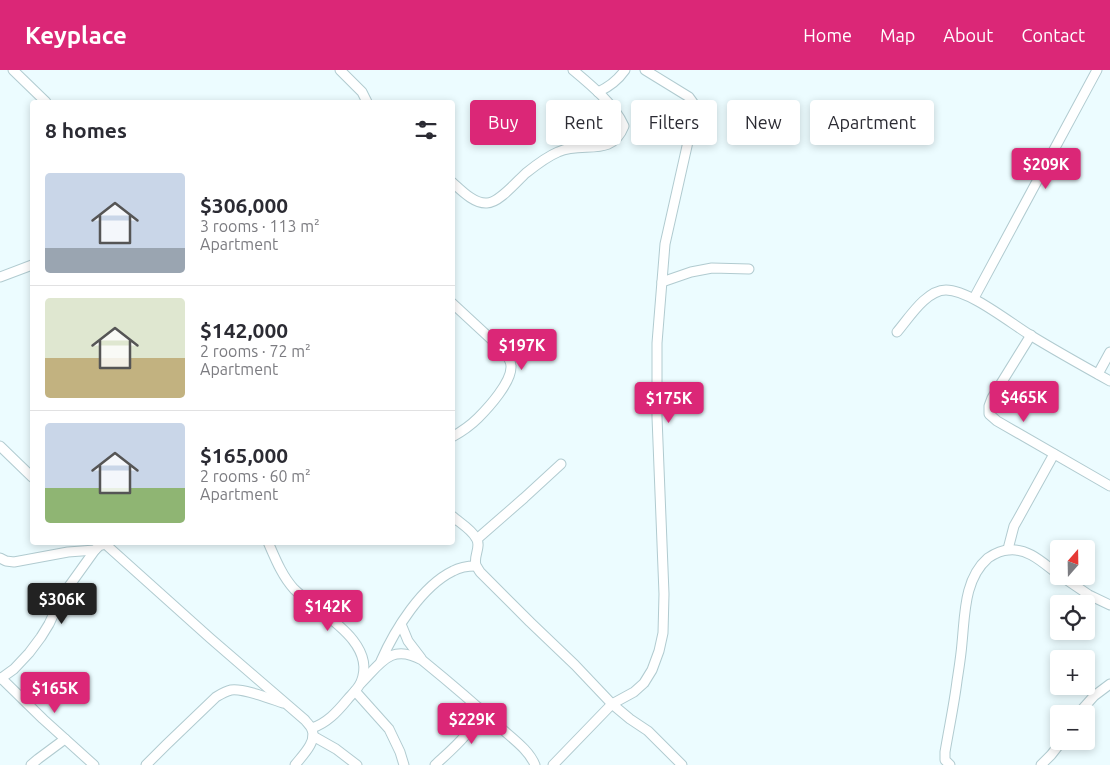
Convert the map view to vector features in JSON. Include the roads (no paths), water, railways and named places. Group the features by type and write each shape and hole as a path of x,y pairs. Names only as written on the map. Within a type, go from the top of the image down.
{"street":[{"path":"13,70 44,100"},
{"path":"340,70 362,92 367,100"},
{"path":"455,185 472,198 481,202 493,202 532,169 559,151 573,148 607,146 621,134 624,126 620,119 598,92 573,70"},
{"path":"598,92 609,87 625,70"},
{"path":"553,765 612,704 634,692 644,683 652,670 659,652 663,633 664,594 657,418 657,344 665,244 690,138 694,104 689,97 645,70"},
{"path":"974,298 1097,70"},
{"path":"0,277 30,266"},
{"path":"662,282 691,272 712,268 749,269"},
{"path":"898,332 923,301 935,293 945,290 958,292 974,298 1031,335 1110,381"},
{"path":"455,306 505,352 511,366 506,384 495,399 478,419 455,435"},
{"path":"1031,335 992,398 989,414 997,421 1110,486"},
{"path":"1098,374 1110,352"},
{"path":"0,446 30,475"},
{"path":"1008,550 1014,526 1054,454"},
{"path":"478,539 561,464"},
{"path":"455,518 478,539 475,560 480,572 612,704 653,736 682,765"},
{"path":"94,765 0,678 14,669 29,653 49,624 62,596 101,545"},
{"path":"106,545 305,720 313,732 357,765"},
{"path":"269,545 283,574 294,588 352,638 360,651 364,664 363,674 358,687"},
{"path":"0,558 14,562 52,554 95,550"},
{"path":"948,765 945,760 945,752 955,695 963,620 968,592 976,573 982,564 993,554 1008,550 1020,550 1032,555 1050,568"},
{"path":"380,663 393,636 417,601 430,587 454,570 465,566 476,566"},
{"path":"1074,585 1110,605"},
{"path":"401,624 408,640 422,660"},
{"path":"295,765 310,745 313,732 330,718 380,663 388,657 404,652 422,660 480,708 522,747 532,758 535,765"},
{"path":"1086,705 1094,696 1110,684"},
{"path":"358,687 389,729 404,765"},
{"path":"146,765 216,697 225,692 233,690 243,691 286,704"},
{"path":"435,765 468,732 478,717 480,708"},
{"path":"31,765 65,740"},
{"path":"1041,765 1055,750"}]}
